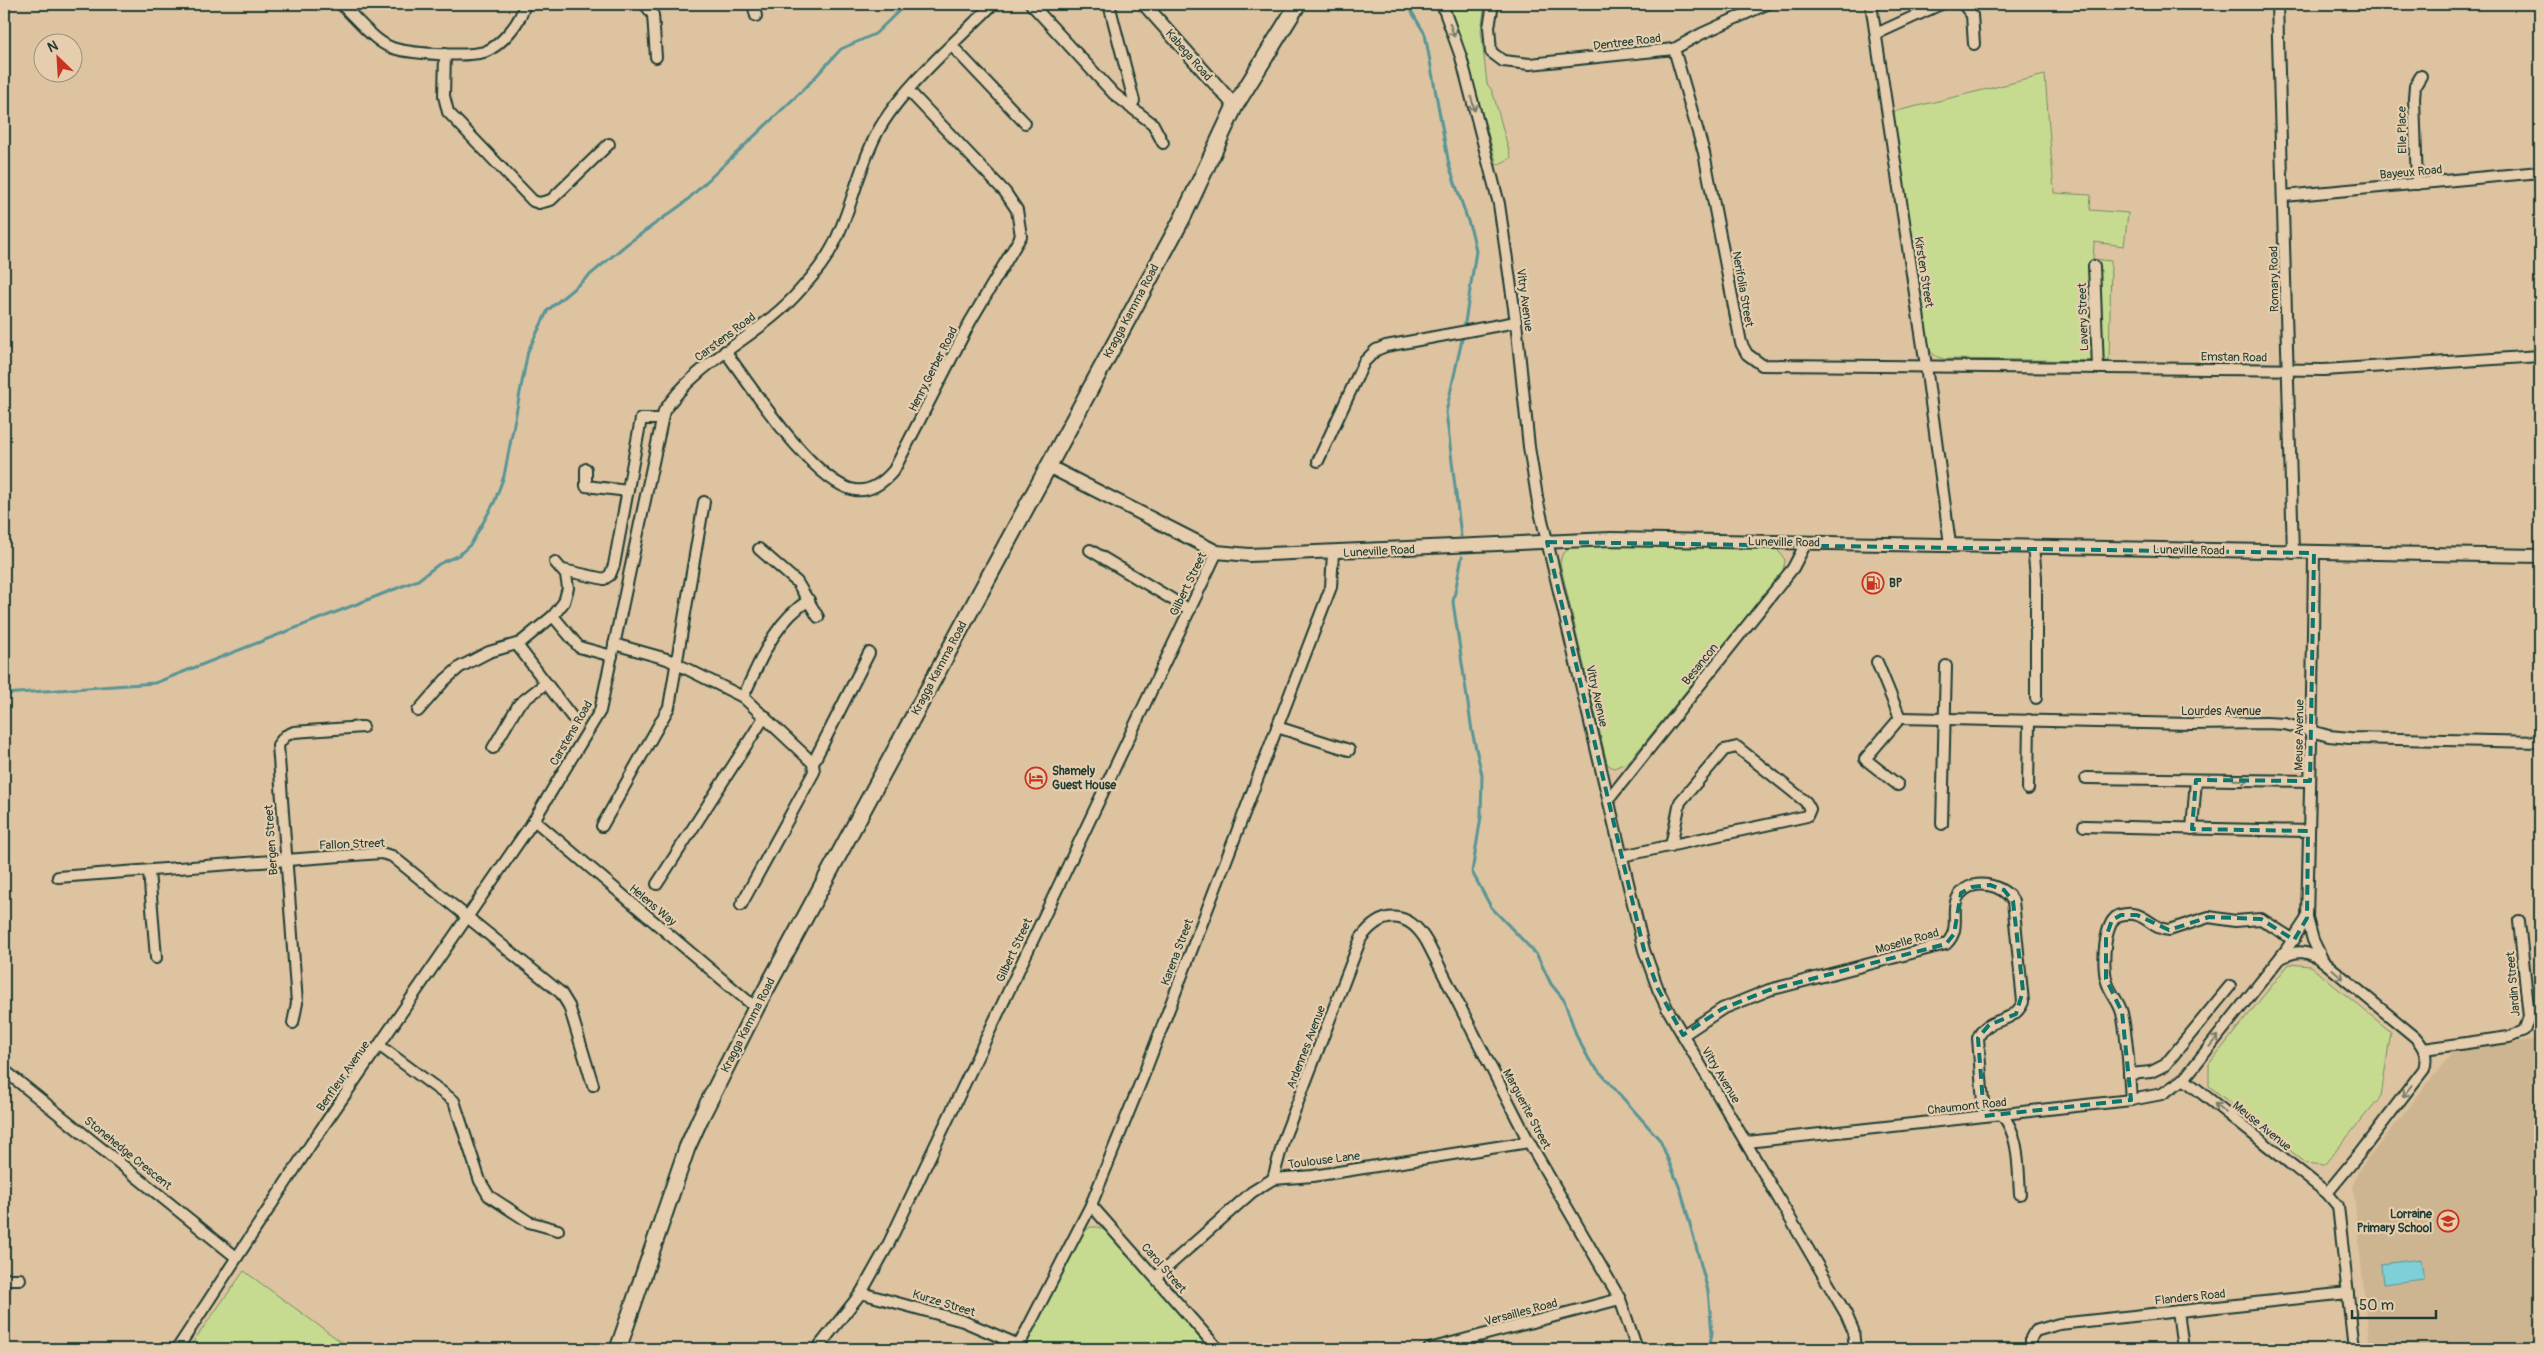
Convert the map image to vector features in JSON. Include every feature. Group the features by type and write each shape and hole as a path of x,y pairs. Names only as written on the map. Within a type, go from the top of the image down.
{"main road":[{"name":"Kragga Kamma Road","path":"618,1349 687,1148 756,1008 1183,216 1235,106 1298,4"}],"street":[{"path":"341,4 380,42 390,47 445,54 473,54 490,49 518,22 524,12 524,4"},
{"path":"645,4 653,15 656,57"},
{"path":"753,4 756,16"},
{"name":"Carstens Road","path":"534,820 600,711 664,411 672,399 705,366 785,307 823,263 838,236 876,134 893,106 993,4"},
{"path":"1031,4 1114,94 1154,124 1163,143"},
{"path":"1109,4 1134,101 1130,107"},
{"name":"Kabega Road","path":"1144,4 1235,106"},
{"name":"Vitry Avenue","path":"1442,4 1461,57 1498,204 1516,322 1529,448 1547,542 1644,950 1658,989 1682,1035 1747,1142 1846,1314 1853,1330 1855,1349"},
{"name":"Dentree Road","path":"1493,4 1489,45 1495,57 1503,61 1530,64 1674,49 1701,34 1768,4"},
{"name":"Kirsten Street","path":"1872,4 1926,366 1950,544"},
{"path":"1876,34 1941,4"},
{"path":"1963,4 1972,15 1974,44"},
{"name":"Romary Road","path":"2277,4 2293,553"},
{"path":"952,46 1025,123"},
{"name":"Nerifolia Street","path":"1674,49 1704,153 1737,328 1747,354 1762,365 1926,366"},
{"path":"445,54 444,96 448,112 533,201 539,203 550,200 609,144"},
{"name":"Elle Place","path":"2417,184 2414,98 2415,86 2421,76"},
{"name":"Henry Gerber Road","path":"725,351 779,424 823,474 846,488 864,490 882,483 894,470 970,322 1021,236 1017,210 1005,192 908,90"},
{"name":"Bayeux Road","path":"2284,196 2540,172"},
{"name":"Lavery Street","path":"2094,266 2098,368"},
{"path":"1318,461 1358,372 1370,354 1386,346 1516,322"},
{"name":"Emstan Road","path":"1926,366 2324,370 2540,356"},
{"path":"563,570 604,579 610,575 614,566 641,419 662,420"},
{"name":"Luneville Road","path":"1048,466 1217,552 1248,555 1332,553 1611,539 1950,544 2293,553 2540,556"},
{"path":"586,470 586,486 628,491"},
{"path":"602,826 669,707 704,502"},
{"name":"Besancon","path":"1609,799 1793,568 1806,543"},
{"path":"2033,546 2036,577 2036,698"},
{"path":"759,549 789,574 818,617"},
{"path":"1090,550 1190,610"},
{"name":"Gilbert Street","path":"817,1349 860,1292 888,1244 1217,552"},
{"name":"Karena Street","path":"1018,1347 1091,1204 1144,1074 1330,587 1332,553"},
{"name":"Meuse Avenue","path":"2314,553 2307,918 2313,940 2323,961"},
{"path":"418,711 445,680 460,667 490,652 524,641 553,616 568,593 568,579 555,562"},
{"path":"743,697 774,633 786,617 808,600"},
{"path":"553,616 579,647 612,656"},
{"path":"614,644 675,663 743,697 813,763"},
{"path":"516,645 572,717"},
{"path":"741,905 814,772 813,763 869,653"},
{"path":"1877,662 1900,718 1865,759 1898,786"},
{"path":"1942,824 1946,666"},
{"path":"493,748 519,704 546,683"},
{"path":"657,884 765,716"},
{"name":"Lourdes Avenue","path":"1900,718 2266,723 2285,724 2312,732 2350,738 2540,742"},
{"path":"2028,790 2029,720"},
{"name":"Bergen Street","path":"293,1023 297,1003 277,751 279,742 294,732 363,727"},
{"path":"1277,727 1349,750"},
{"path":"1622,856 1671,846 1807,816 1810,809 1806,802 1736,747 1729,748 1680,802 1671,846"},
{"path":"2086,778 2310,781"},
{"path":"2192,828 2196,780"},
{"name":"Helens Way","path":"534,820 756,1008"},
{"name":"Benfleur Avenue","path":"177,1349 236,1257 534,820"},
{"path":"2084,826 2308,831"},
{"name":"Fallon Street","path":"58,878 387,854 554,986 566,999 593,1085"},
{"path":"149,871 156,958"},
{"name":"Moselle Road","path":"1682,1035 1722,1009 1769,990 1946,944 1954,934 1956,904 1961,893 1972,887 1998,887 2009,894 2013,901 2022,1002 2016,1014 1989,1024 1983,1029 1978,1038 1984,1116"},
{"path":"2131,1100 2130,1074 2122,1012 2107,985 2105,969 2106,937 2109,927 2116,917 2137,915 2164,930 2209,917 2235,921 2261,919 2294,940"},
{"name":"Marguerite Street","path":"1369,927 1388,918 1399,917 1416,925 1421,932 1529,1142 1620,1299 1637,1349"},
{"name":"Meuse Avenue","path":"2307,918 2294,940 2184,1079 2327,1193 2338,1206 2354,1349"},
{"name":"Jardin Street","path":"2424,1049 2509,1037 2524,1031 2529,1017 2519,921"},
{"name":"Ardennes Avenue","path":"1273,1179 1284,1138 1361,938 1369,927"},
{"name":"Meuse Avenue","path":"2278,959 2295,952 2305,951 2323,961 2415,1037 2424,1049"},
{"path":"2130,1074 2151,1072 2165,1066 2230,986"},
{"path":"380,1046 454,1101 480,1181 489,1196 529,1222 558,1230"},
{"path":"2327,1193 2424,1069 2426,1056 2424,1049"},
{"name":"Stonehedge Crescent","path":"4,1070 236,1257"},
{"name":"Chaumont Road","path":"1747,1142 2131,1100 2162,1094 2184,1079"},
{"path":"2002,1115 2008,1121 2013,1135 2020,1194"},
{"name":"Toulouse Lane","path":"1156,1277 1252,1192 1273,1179 1313,1176 1529,1142"},
{"name":"Carol Street","path":"1091,1204 1218,1349"},
{"path":"4,1279 20,1279"},
{"name":"Kurze Street","path":"860,1292 962,1321 1018,1347"},
{"name":"Flanders Road","path":"2031,1349 2031,1338 2035,1331 2058,1324 2348,1293"},
{"name":"Versailles Road","path":"1428,1349 1620,1299"},
{"path":"2178,1312 2183,1349"}],"highlighted area":[{"path":"1547,542 2314,553 2310,781 2196,780 2192,829 2308,831 2307,918 2294,940 2261,919 2209,917 2169,930 2137,915 2121,915 2112,920 2106,937 2106,979 2122,1012 2131,1100 1984,1116 1978,1038 1989,1025 2016,1014 2023,991 2013,901 2004,890 1990,885 1972,887 1961,893 1954,934 1946,944 1769,990 1722,1009 1683,1035 1658,989 1644,950"}],"shaded area":[{"path":"2534,888 2540,888 2540,974"},
{"name":"Lorraine Primary School","path":"2540,1040 2540,1349 2370,1349 2353,1187 2358,1171 2455,1049"}],"green space":[{"path":"1449,4 1485,4 1481,30 1487,84 1494,97 1511,158 1497,165 1460,36"},
{"path":"2045,75 2054,193 2091,195 2090,210 2128,213 2124,246 2094,242 2093,259 2111,261 2109,361 1943,359 1933,354 1927,344 1893,112"},
{"path":"1572,546 1769,547 1777,549 1785,560 1783,571 1641,747 1628,762 1614,768 1608,765 1606,759 1560,563 1562,555"},
{"path":"2289,964 2310,966 2391,1032 2381,1096 2324,1165 2306,1163 2209,1086 2209,1064"},
{"path":"1090,1227 1098,1227 1110,1233 1209,1349 1022,1349 1081,1235"},
{"path":"244,1271 351,1349 188,1349"}],"water":[{"path":"2421,1259 2424,1279 2383,1284 2381,1264"}],"waterway":[{"path":"4,694 155,683 418,580 439,564 459,555 471,544 494,503 504,476 528,351 548,310 627,244 684,203 807,86 841,49 875,34 906,4"},
{"path":"1407,4 1425,34 1449,165 1472,233 1476,251 1464,329"},
{"path":"1461,536 1446,412 1463,335"},
{"path":"1462,557 1453,602 1472,731 1482,775 1481,817 1472,872 1491,907 1537,955 1551,984 1564,1000 1577,1037 1590,1061 1660,1140 1681,1191 1708,1291 1712,1333 1709,1349"}],"place":[{"name":"BP","path":"1873,583"},
{"name":"Shamely Guest House","path":"1036,778"},
{"name":"Lorraine Primary School","path":"2448,1221"}]}
